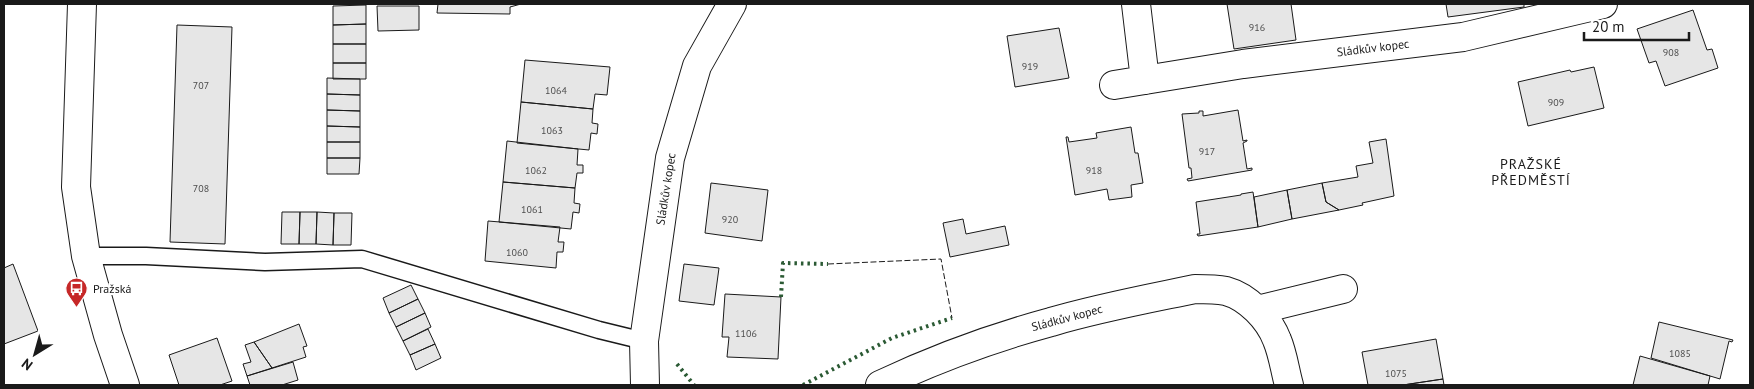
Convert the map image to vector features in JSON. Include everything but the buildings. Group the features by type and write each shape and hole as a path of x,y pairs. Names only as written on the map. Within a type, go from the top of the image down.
{"street":[{"path":"82,4 76,187 86,256 108,335 125,385"},
{"name":"Sládkův kopec","path":"645,385 644,341 670,158 697,66 732,4"},
{"path":"1136,4 1145,80"},
{"name":"Sládkův kopec","path":"1114,86 1243,64 1463,37 1601,4"},
{"name":"Sládkův kopec","path":"880,385 960,351 1021,331 1086,312 1195,288 1228,292 1244,300 1257,310 1277,340 1289,385"},
{"path":"1257,310 1343,289"}],"lane":[{"path":"86,256 146,256 265,262 362,259 599,330 644,341"}],"hedge":[{"path":"781,297 783,263 828,264"},
{"path":"803,385 892,338 952,318"},
{"path":"677,364 694,385"}],"fence":[{"path":"828,264 941,259 952,318"}],"place":[{"name":"Pražská","path":"77,308"}],"district":[{"name":"PRAŽSKÉ PŘEDMĚSTÍ","path":"1531,172"}]}
